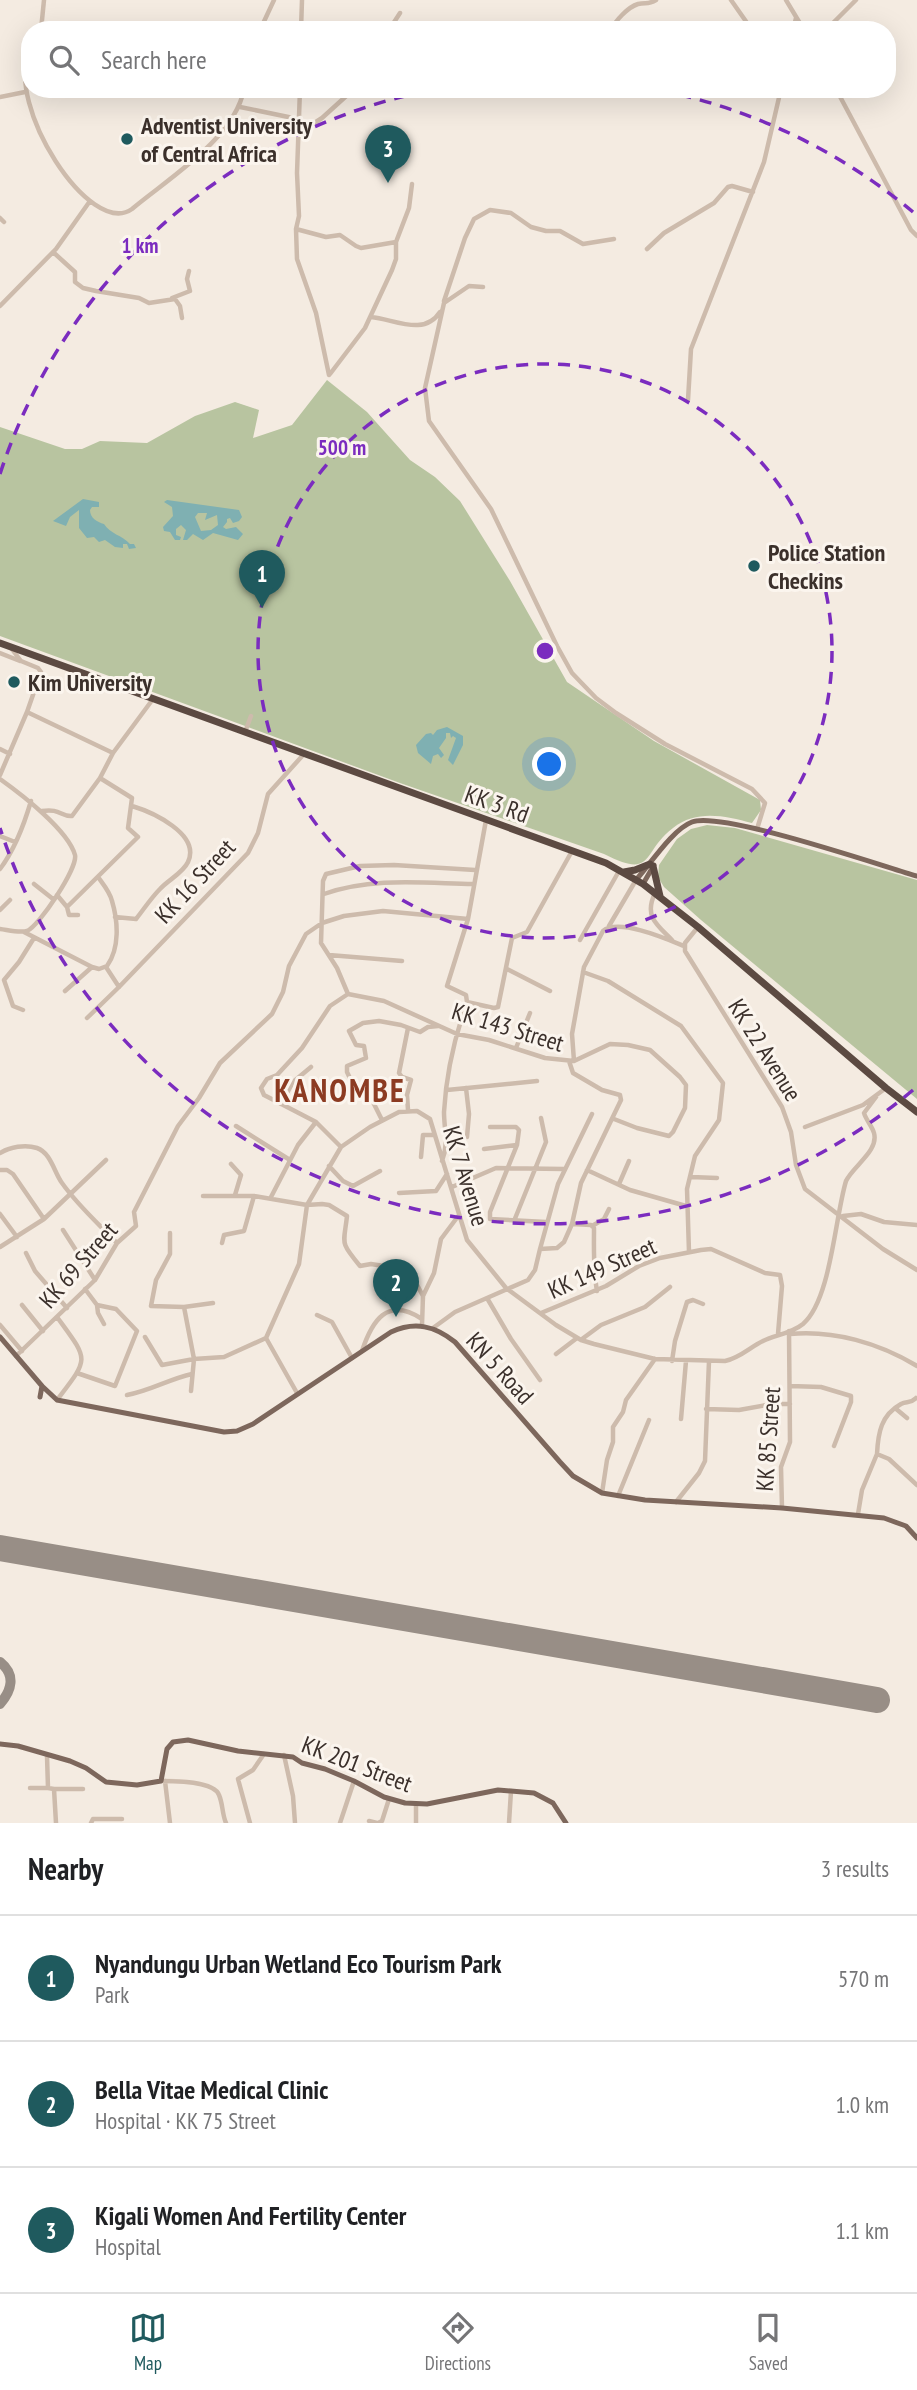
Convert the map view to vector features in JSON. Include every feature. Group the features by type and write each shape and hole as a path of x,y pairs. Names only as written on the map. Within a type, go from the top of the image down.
{"highway":[{"name":"KK 3 Rd","path":"0,643 572,850 621,871 658,895 698,927 917,1112"},
{"path":"621,871 652,865 658,895"}],"main road":[{"path":"640,882 670,839 681,828 705,820 757,829 917,876"},
{"path":"0,1337 57,1400 223,1432 237,1431 253,1424 296,1393 401,1327 422,1322"},
{"name":"KN 5 Road","path":"422,1322 455,1342 573,1476 602,1493 676,1502 858,1514 894,1520 917,1538"},
{"path":"40,1397 42,1386"},
{"name":"KK 201 Street","path":"163,1781 167,1749 173,1742 188,1740 238,1751 284,1755 354,1781 390,1799 416,1804 485,1792 534,1793 553,1803 566,1823"},
{"path":"0,1744 18,1746 78,1764 106,1782 137,1785 163,1781"}],"street":[{"path":"42,21 44,0"},
{"path":"264,21 274,0"},
{"path":"301,21 302,0"},
{"path":"619,21 631,8 656,0"},
{"path":"732,0 746,21"},
{"path":"786,0 798,21"},
{"path":"834,21 856,0"},
{"path":"395,21 400,13"},
{"path":"795,21 796,17"},
{"path":"0,97 21,93"},
{"path":"27,98 44,145 66,177 90,201 110,213 126,213 210,145 231,121 242,98"},
{"path":"299,98 297,259 316,313 329,375 357,340 371,317 395,264 396,242 409,208 412,184"},
{"path":"298,133 322,118 345,98"},
{"path":"688,400 689,354 769,144 779,98"},
{"path":"841,98 911,230 917,236"},
{"path":"240,107 298,119"},
{"path":"647,249 664,233 715,203 728,187 752,192"},
{"path":"0,306 53,252 90,201"},
{"path":"371,317 415,326 426,325 437,318 474,219 490,210 512,213 540,230 560,231 583,244 614,239"},
{"path":"296,229 326,237 340,235 361,247 396,242"},
{"path":"53,252 75,272 75,282 83,288 139,298 149,303 192,290 187,279 189,271"},
{"path":"483,288 469,286 443,303 425,388 429,421 491,509 572,673 596,698 616,713 665,744 758,794 765,803 757,829"},
{"path":"181,294 177,301 182,318"},
{"path":"171,298 177,301"},
{"path":"11,647 21,661"},
{"path":"0,653 38,668 41,673 0,777 42,811 75,855 72,872 35,925 24,932"},
{"path":"42,811 57,810 72,816 100,778 113,753 153,699"},
{"path":"27,712 113,753"},
{"path":"245,732 251,716"},
{"path":"0,748 10,754"},
{"name":"KK 16 Street","path":"87,1018 248,853 258,833 268,794 304,754"},
{"path":"68,907 138,837 128,828 132,806 130,796 100,778"},
{"path":"0,869 16,842 31,802"},
{"path":"115,917 136,919 157,891 185,866 189,857 188,846 172,824 157,814 132,806"},
{"path":"442,1161 447,1138 444,1113 447,1090 457,1034 467,1002 466,995 447,986 468,919 486,820"},
{"path":"0,836 16,842"},
{"path":"467,1002 494,1009 498,1007 513,938 527,932 572,850"},
{"path":"341,1147 316,1122 264,1096 261,1086 267,1079 277,1075 302,1048 330,1006 348,994 321,943 323,881 326,874 360,866 394,865 475,870"},
{"path":"580,940 621,871"},
{"path":"98,877 111,897 115,917 115,948 106,967"},
{"path":"540,1249 557,1248 564,1242 572,1224 577,1198 587,1170 614,1119 669,1136 685,1108 686,1085 650,1050 617,1044 571,1061 572,1034 585,961 640,882"},
{"path":"324,894 365,883 473,884"},
{"path":"34,884 68,907 70,916 78,915"},
{"path":"658,895 650,906 654,922 675,943"},
{"path":"0,910 10,900"},
{"path":"321,923 344,916 383,911 468,919"},
{"path":"649,934 654,922"},
{"name":"KK 69 Street","path":"16,1356 95,1280 117,1243 136,1226 134,1212 182,1119 199,1098 220,1063 272,1014 283,992 289,966 302,940 321,923"},
{"path":"608,927 630,928 684,946 698,927"},
{"path":"0,931 24,932 92,967 106,967"},
{"path":"23,1010 13,1006 4,979 34,938"},
{"name":"KK 22 Avenue","path":"684,946 705,986 782,1107 791,1132 796,1165 806,1189 883,1249 917,1270"},
{"path":"329,955 402,961"},
{"path":"65,991 92,967"},
{"path":"106,967 119,987"},
{"path":"507,969 550,991"},
{"path":"583,972 608,981 681,1026 720,1077 723,1094 719,1120 695,1156 687,1189 689,1252"},
{"name":"KK 143 Street","path":"348,994 384,1001 457,1034 516,1048 537,1056 571,1061 573,1073 620,1096 614,1119"},
{"path":"516,1048 530,1013"},
{"path":"382,1120 372,1098 358,1095 347,1072 347,1066 366,1058 367,1054 364,1045 356,1045 349,1031 370,1021 388,1021 420,1032 428,1027 443,1026"},
{"path":"408,1028 399,1073 411,1080 407,1096 408,1110"},
{"path":"281,1104 293,1082 311,1067"},
{"path":"447,1090 537,1081"},
{"path":"466,1088 469,1114 467,1137"},
{"path":"805,1128 863,1105 886,1088"},
{"name":"KK 7 Avenue","path":"266,1338 299,1264 307,1205 329,1166 341,1147 382,1120 408,1110 425,1114 433,1124 467,1240 506,1288 579,1339 654,1359 709,1362 732,1360 801,1326 819,1299 850,1172 872,1149 873,1131 864,1113 876,1097"},
{"path":"433,1328 455,1312 528,1280 535,1270 546,1222 564,1169 592,1114"},
{"path":"514,1222 546,1142 541,1118"},
{"path":"271,1197 290,1160 316,1122"},
{"path":"236,1126 290,1160"},
{"path":"490,1127 519,1128 517,1145 488,1217 494,1221 546,1222"},
{"path":"421,1157 423,1136 435,1135"},
{"path":"484,1149 517,1145"},
{"path":"0,1153 14,1147 37,1148 45,1154 61,1182 93,1221 117,1243"},
{"path":"0,1247 44,1219 106,1160"},
{"path":"619,1184 629,1161"},
{"path":"231,1164 241,1172 235,1195"},
{"path":"329,1166 343,1181 353,1186 380,1171"},
{"path":"452,1187 496,1168 564,1169"},
{"path":"0,1170 13,1174 44,1219"},
{"path":"587,1170 631,1190 686,1206"},
{"path":"399,1193 436,1191 447,1174"},
{"path":"691,1177 717,1178"},
{"path":"202,1196 271,1197 307,1205 330,1205 343,1212 347,1219 343,1230 344,1243 360,1266 406,1269 423,1296"},
{"path":"222,1243 224,1235 244,1231 254,1196"},
{"path":"572,1224 592,1226 604,1219 609,1209"},
{"path":"0,1214 17,1237"},
{"path":"422,1322 423,1296 434,1273 441,1239 459,1214"},
{"path":"840,1215 861,1214 884,1223 917,1225"},
{"path":"592,1226 597,1290"},
{"path":"63,1230 95,1280"},
{"path":"170,1233 170,1254 156,1280 151,1304 156,1308 214,1303"},
{"name":"KK 149 Street","path":"540,1314 597,1290 639,1266 660,1258 711,1249 765,1273 779,1274 782,1286 778,1335"},
{"path":"26,1253 35,1271 67,1308"},
{"path":"556,1354 601,1325 645,1307 670,1287"},
{"path":"85,1289 97,1305 104,1324"},
{"path":"487,1298 540,1380"},
{"path":"672,1361 687,1302 693,1300 703,1304"},
{"path":"22,1305 43,1331"},
{"path":"77,1373 114,1387 137,1333 137,1329 116,1309 97,1305"},
{"path":"184,1307 194,1359 191,1391"},
{"path":"362,1352 373,1324 385,1314 408,1311 422,1322"},
{"path":"317,1315 332,1322 352,1359"},
{"path":"57,1317 83,1358 77,1373 57,1400"},
{"path":"0,1325 22,1351"},
{"path":"789,1333 817,1333 867,1343 888,1350 917,1366"},
{"name":"KK 85 Street","path":"782,1508 781,1467 790,1442 789,1333"},
{"path":"145,1337 160,1364 232,1354 266,1338 296,1393"},
{"path":"602,1493 613,1442 613,1427 624,1412 626,1400 654,1359"},
{"path":"681,1419 686,1361"},
{"path":"676,1502 705,1461 709,1362"},
{"path":"127,1395 148,1391 170,1380 192,1374"},
{"path":"790,1386 821,1387 851,1396 834,1446"},
{"path":"858,1514 862,1490 877,1454 883,1422 895,1408 905,1402 912,1403 916,1398"},
{"path":"706,1409 739,1410 772,1404 790,1404"},
{"path":"895,1408 907,1419"},
{"path":"618,1496 649,1420"},
{"path":"877,1454 889,1459 917,1485"},
{"path":"250,1823 238,1779 253,1770 264,1753"},
{"path":"284,1755 293,1796 295,1823"},
{"path":"47,1756 48,1788"},
{"path":"170,1823 163,1781 184,1780 213,1788 219,1793 226,1823"},
{"path":"340,1823 354,1781"},
{"path":"30,1788 83,1789"},
{"path":"54,1789 56,1823"},
{"path":"509,1823 511,1791"},
{"path":"369,1821 383,1821 390,1799"},
{"path":"416,1804 416,1823"},
{"path":"91,1823 93,1819 122,1819"}],"green space":[{"path":"327,380 367,412 410,460 435,477 460,501 510,581 567,682 654,741 760,800 761,810 752,823 721,816 692,818 682,822 663,837 646,860 640,864 632,864 400,783 0,636 0,427 65,449 82,449 100,441 147,443 195,416 235,402 259,410 253,438 292,425"},
{"path":"707,825 735,828 917,880 917,1099 664,887 658,877 659,865 677,839 691,829"}],"water":[{"path":"83,499 99,502 99,507 92,507 90,510 96,521 134,544 136,548 129,549 127,544 123,544 123,548 115,547 105,540 99,542 94,537 87,538 79,528 79,510 70,517 66,526 53,521"},
{"path":"167,500 239,510 242,517 239,521 233,523 230,518 227,519 223,527 236,527 243,534 238,540 213,533 203,540 193,534 183,540 186,530 181,525 176,529 180,540 175,540 170,532 164,531 163,527 173,516 172,507 164,502","holes":["198,513 207,513 205,520 217,515 218,525 211,530 201,531 195,517"]},
{"path":"447,727 463,736 463,745 453,765 448,760 456,738 451,738 450,733 446,733 446,738 439,748 444,755 441,758 438,754 433,756 431,764 418,753 416,745 426,734 433,735 437,730"}],"taxiway":[{"path":"0,1662 10,1677 9,1688 0,1704"}],"runway":[{"path":"0,1548 877,1700"}],"place":[{"name":"Adventist University of Central Africa","path":"127,139"},
{"name":"Kigali Women And Fertility Center","path":"388,183"},
{"name":"Police Station Checkins","path":"754,566"},
{"name":"Nyandungu Urban Wetland Eco Tourism Park","path":"262,608"},
{"name":"Kim University","path":"14,682"},
{"name":"Bella Vitae Medical Clinic","path":"396,1317"}],"district":[{"name":"KANOMBE","path":"340,1090"}]}
